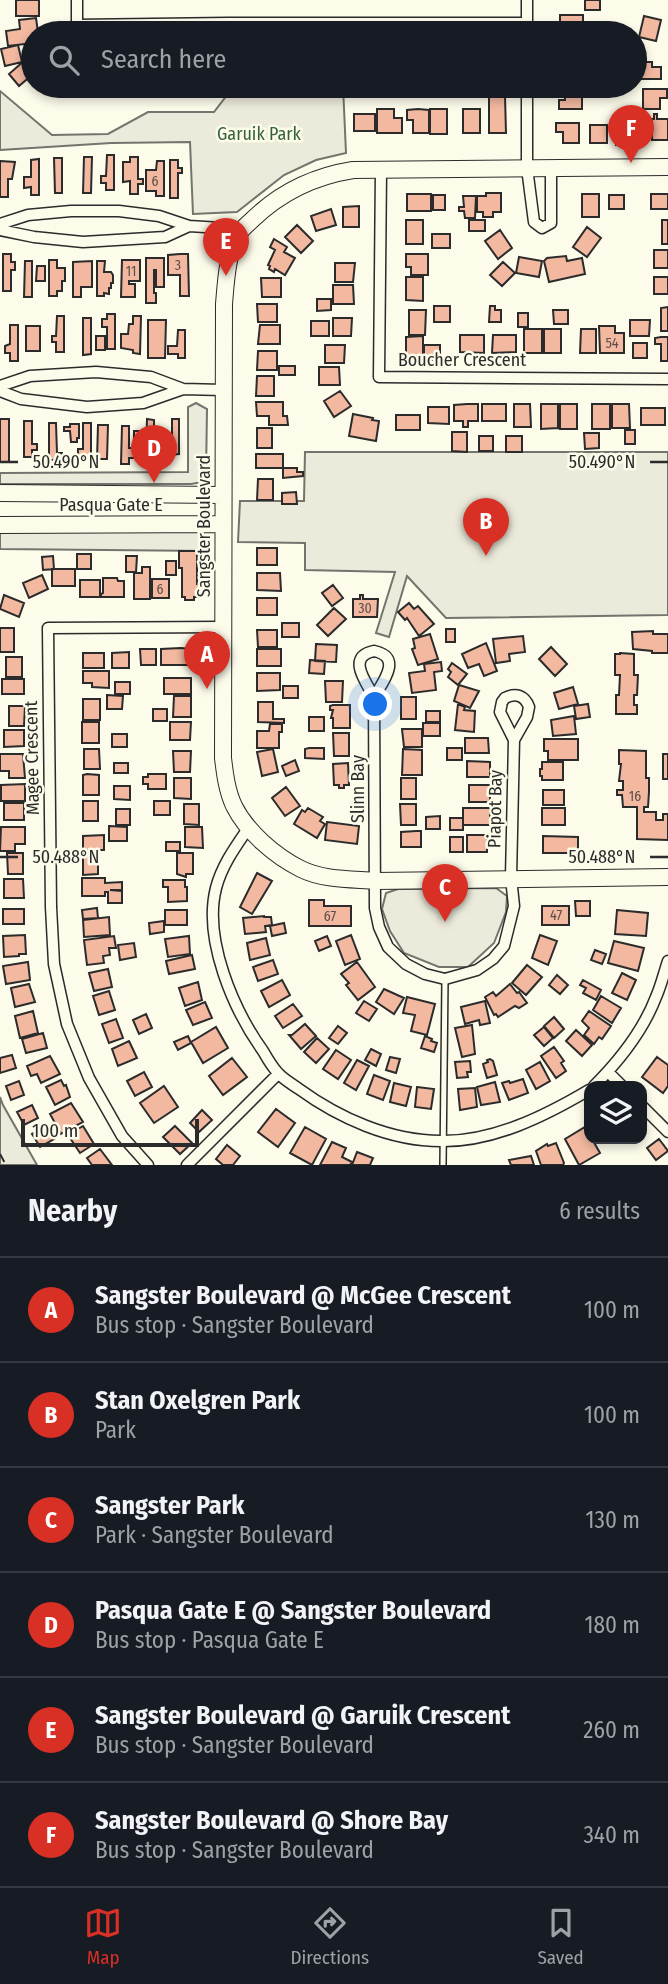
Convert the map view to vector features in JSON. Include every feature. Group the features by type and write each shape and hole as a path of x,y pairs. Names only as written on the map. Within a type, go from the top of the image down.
{"street":[{"path":"76,0 77,21"},
{"path":"527,0 527,21"},
{"path":"527,98 527,168 534,222 542,228 551,223 551,168"},
{"name":"Sangster Boulevard","path":"668,167 353,170 305,182 261,211 239,234 226,276 223,390 223,758 227,787 235,807 249,827 273,851 302,870 336,879 376,881 668,877"},
{"name":"Boucher Crescent","path":"381,170 379,377 668,379"},
{"path":"0,224 28,215 71,211 119,211 159,216 189,226 221,228 239,234"},
{"path":"0,230 83,242 165,237 189,226"},
{"path":"0,388 30,376 96,372 151,377 183,389 223,390"},
{"path":"0,388 20,399 87,407 143,403 183,389"},
{"name":"Pasqua Gate E","path":"0,493 223,495"},
{"name":"Pasqua Gate E","path":"0,525 223,524"},
{"name":"Magee Crescent","path":"148,1165 122,1136 89,1078 67,1024 54,964 48,628 223,627"},
{"name":"Slinn Bay","path":"374,697 375,908 379,927 388,947 406,964 425,974 445,979"},
{"name":"Piapot Bay","path":"445,979 477,970 493,959 504,946 514,905 514,740"},
{"path":"249,827 228,858 217,886 213,907 214,921 220,960 233,1003 278,1074 312,1098 351,1120 387,1133 443,1142 476,1139 515,1126 557,1109 584,1093"},
{"path":"599,1081 640,1031 656,998 668,961"},
{"path":"608,1072 617,1081"},
{"path":"187,1165 278,1074"},
{"path":"647,1111 668,1132"}],"lane":[{"path":"443,1165 445,979"}],"green space":[{"name":"Garuik Park","path":"0,91 52,135 108,134 148,112 214,112 225,98 344,98 346,153 316,160 284,175 237,212 193,214 190,142 111,143 0,150"},
{"path":"196,403 207,409 206,475 203,482 0,484 0,473 188,472 188,407"},
{"path":"305,452 668,452 668,615 446,618 407,576 389,637 376,633 395,572 305,570 305,543 238,542 240,501 304,501"},
{"path":"0,530 199,532 206,539 209,551 0,549"},
{"path":"496,888 507,896 506,912 494,943 468,967 439,967 404,953 390,931 382,909 386,893 398,889"},
{"path":"0,1097 3,1105 37,1165 0,1165"}],"building":[{"path":"16,0 39,0 39,16 16,16"},
{"path":"585,0 600,0 600,10 585,10"},
{"path":"560,15 583,15 583,21 560,21"},
{"path":"644,16 661,20 656,41 647,39 647,21 643,21"},
{"path":"36,18 36,21 21,21 21,44 8,46 6,31 20,29 19,20"},
{"path":"18,45 21,62 5,66 1,49"},
{"path":"647,62 652,62 652,67 661,67 661,79 647,79"},
{"path":"21,64 21,84 19,86 9,74"},
{"path":"647,89 667,89 667,98 660,98 660,109 643,109 643,98 647,98"},
{"path":"489,98 505,98 506,133 489,133"},
{"path":"582,98 582,109 559,109 559,100"},
{"path":"377,109 394,109 394,118 402,118 402,133 377,133"},
{"path":"430,109 447,109 447,134 430,134"},
{"path":"463,109 480,109 480,133 463,133"},
{"path":"407,110 429,110 429,133 413,133 413,120 407,120"},
{"path":"354,114 375,114 375,131 354,131"},
{"path":"654,114 657,114 657,119 668,119 668,140 652,140"},
{"path":"556,123 579,123 579,143 563,143 563,132 556,132"},
{"path":"590,125 607,125 607,143 590,143"},
{"path":"616,128 634,128 634,144 616,145"},
{"path":"107,155 114,155 114,190 106,190 106,183 101,183 101,176 106,176"},
{"path":"84,157 92,157 91,193 83,193"},
{"path":"130,157 138,157 138,179 143,179 143,184 138,184 138,194 130,194 130,181 123,182 123,162 130,162"},
{"path":"54,158 62,158 62,193 55,193"},
{"path":"39,159 39,195 31,195 31,187 24,188 24,177 31,177 31,160"},
{"path":"170,160 178,160 178,168 182,168 182,173 178,173 178,198 170,198"},
{"path":"0,161 15,162 12,179 8,179 8,197 0,197"},
{"path":"157,161 164,161 164,196 156,196 156,191 146,191 146,170 156,170"},
{"path":"486,193 501,193 501,212 493,212 493,217 483,217 483,212 477,212 477,196 486,196"},
{"path":"407,194 431,194 431,211 407,211"},
{"path":"582,194 599,194 599,217 582,217"},
{"path":"651,194 668,194 668,209 651,209"},
{"path":"433,195 445,195 445,210 433,210"},
{"path":"609,195 624,195 624,209 609,209"},
{"path":"463,196 476,196 475,218 465,218 464,211 459,211 459,207 464,207"},
{"path":"359,206 359,227 343,227 343,207"},
{"path":"331,209 336,225 316,231 311,216"},
{"path":"406,220 423,220 423,244 406,244"},
{"path":"469,220 485,220 485,231 469,231"},
{"path":"662,220 668,220 668,244 662,244"},
{"path":"297,225 313,241 301,253 285,237"},
{"path":"587,227 601,238 587,257 573,247"},
{"path":"500,230 512,248 498,259 485,241"},
{"path":"432,234 450,234 450,248 432,248"},
{"path":"274,239 287,247 284,252 295,258 285,275 275,269 274,272 269,269 268,265 275,250 270,247"},
{"path":"654,250 668,250 668,268 654,268"},
{"path":"3,254 11,254 11,262 15,262 15,270 11,270 11,291 3,291"},
{"path":"188,254 189,296 180,296 180,275 168,275 168,255"},
{"path":"406,254 428,254 428,275 411,275 411,267 406,267"},
{"path":"566,256 567,261 582,258 585,274 549,282 544,261 547,258"},
{"path":"519,257 542,261 539,277 516,273"},
{"path":"146,258 164,258 164,287 156,287 154,270 156,303 146,303"},
{"path":"49,260 57,260 57,268 65,268 65,281 62,281 62,291 57,291 57,296 49,296"},
{"path":"122,260 140,260 140,281 129,281 129,284 135,284 135,297 121,297"},
{"path":"25,261 32,261 32,297 24,297"},
{"path":"92,261 92,287 81,287 81,297 73,297 73,262"},
{"path":"97,261 105,261 104,272 111,272 113,275 109,294 104,293 104,296 97,296"},
{"path":"503,262 515,273 502,286 490,275"},
{"path":"335,263 355,263 353,282 335,282"},
{"path":"37,266 45,266 45,281 36,281"},
{"path":"406,277 423,277 423,301 406,300"},
{"path":"654,277 668,277 668,294 654,294"},
{"path":"261,278 281,278 281,297 262,297"},
{"path":"333,285 353,285 354,304 333,304"},
{"path":"317,299 331,299 331,310 317,311"},
{"path":"257,304 277,304 277,322 258,322"},
{"path":"434,306 450,306 450,322 434,322"},
{"path":"490,306 501,310 501,322 489,322"},
{"path":"668,307 668,331 661,331 661,308"},
{"path":"409,310 426,310 425,335 409,335"},
{"path":"553,310 568,310 568,324 554,324"},
{"path":"518,313 528,313 528,327 518,327"},
{"path":"107,314 115,314 115,349 107,349 107,327 102,327 102,319 107,319"},
{"path":"57,316 64,316 64,352 56,352 56,342 52,342 52,336 56,336"},
{"path":"133,316 141,316 140,354 121,348 121,334 128,334 129,324 133,324"},
{"path":"83,318 91,318 91,354 83,355"},
{"path":"333,318 352,318 351,336 333,336"},
{"path":"148,320 166,320 165,358 148,358"},
{"path":"630,320 650,320 649,336 630,336"},
{"path":"311,321 329,321 329,336 311,336"},
{"path":"10,325 18,325 18,361 10,361 10,353 5,353 5,346 10,344"},
{"path":"260,325 280,325 280,344 258,344"},
{"path":"26,326 40,326 40,351 26,351"},
{"path":"599,326 615,326 615,333 624,333 624,353 600,353"},
{"path":"524,329 542,329 542,353 524,353"},
{"path":"544,329 561,329 561,353 544,353"},
{"path":"581,329 596,329 596,353 580,353"},
{"path":"178,330 185,330 185,358 178,358 178,354 168,354 168,346 177,346"},
{"path":"460,335 484,335 484,353 460,352"},
{"path":"493,335 516,335 516,352 492,353"},
{"path":"96,336 105,336 105,350 96,350"},
{"path":"423,336 423,361 406,361 406,337"},
{"path":"668,337 668,361 661,361 661,344 655,344 655,338"},
{"path":"633,343 647,343 647,358 633,358"},
{"path":"325,345 345,345 344,363 325,363"},
{"path":"424,345 440,345 440,360 424,360"},
{"path":"258,351 277,351 277,370 257,370"},
{"path":"279,366 295,366 295,375 279,375"},
{"path":"319,367 339,367 340,385 319,385"},
{"path":"257,376 274,376 274,396 256,396"},
{"path":"340,391 351,406 334,417 324,401"},
{"path":"256,402 283,402 283,416 287,416 288,425 269,425 269,416 257,416"},
{"path":"478,404 478,421 468,421 468,427 463,427 463,421 454,421 454,405"},
{"path":"482,404 506,404 506,421 482,421"},
{"path":"514,404 530,404 531,427 514,427"},
{"path":"541,404 558,404 558,428 541,429"},
{"path":"560,404 577,404 577,429 560,429"},
{"path":"592,404 610,404 610,429 592,429"},
{"path":"612,404 629,404 630,428 612,428"},
{"path":"428,407 449,407 449,424 428,423"},
{"path":"641,408 665,408 665,425 641,425"},
{"path":"353,414 379,421 376,441 349,436"},
{"path":"396,415 420,415 420,430 396,430"},
{"path":"0,419 9,419 9,462 0,462"},
{"path":"147,419 154,420 154,428 159,428 158,443 154,443 154,461 146,461"},
{"path":"172,419 179,419 179,454 169,455 169,444 172,444"},
{"path":"24,421 32,421 32,444 37,444 37,450 32,450 32,457 24,457"},
{"path":"49,423 56,423 57,453 62,453 62,460 49,460"},
{"path":"83,423 91,423 91,460 83,460 83,456 78,456 78,449 83,449"},
{"path":"70,424 79,424 77,442 71,442 70,431 64,431 64,427 70,427"},
{"path":"98,425 108,425 107,459 97,459"},
{"path":"122,426 129,426 129,448 135,448 135,458 129,458 129,464 121,464"},
{"path":"257,428 272,428 272,448 257,448"},
{"path":"625,430 635,430 635,444 625,444"},
{"path":"134,431 143,431 143,445 134,445"},
{"path":"452,432 467,432 467,452 452,451"},
{"path":"584,433 599,433 599,448 585,449"},
{"path":"479,436 493,436 493,451 479,451"},
{"path":"506,436 522,436 522,452 506,452"},
{"path":"156,445 166,446 166,462 156,462"},
{"path":"256,454 283,454 283,468 256,468"},
{"path":"283,468 297,468 297,472 303,472 303,476 283,478"},
{"path":"258,479 273,479 273,500 257,500"},
{"path":"296,492 297,504 282,504 282,493"},
{"path":"257,548 277,548 277,565 257,565"},
{"path":"179,551 197,551 197,584 200,584 200,591 197,591 194,600 185,600 185,597 182,597"},
{"path":"77,554 91,554 91,569 77,569"},
{"path":"53,556 54,569 43,570 42,557"},
{"path":"126,556 137,556 136,572 126,572"},
{"path":"166,561 176,561 176,575 166,575"},
{"path":"142,567 150,567 150,599 134,599 134,573 142,573"},
{"path":"52,569 75,569 75,586 52,586"},
{"path":"257,573 280,573 281,591 257,590"},
{"path":"42,575 48,589 29,598 23,583"},
{"path":"103,578 124,581 124,597 101,597"},
{"path":"152,579 169,579 169,598 152,598"},
{"path":"80,580 100,580 100,597 80,597"},
{"path":"333,585 343,598 332,606 322,593"},
{"path":"4,595 24,603 19,617 0,609"},
{"path":"360,595 363,595 363,599 378,599 377,617 353,617 353,599 360,599"},
{"path":"257,598 277,598 277,615 257,615"},
{"path":"409,603 414,609 418,606 434,624 419,636 407,618 405,620 398,612"},
{"path":"334,608 346,619 328,636 317,625"},
{"path":"282,623 299,623 299,637 282,637"},
{"path":"0,628 14,628 14,652 0,652"},
{"path":"446,629 455,629 455,642 446,642"},
{"path":"257,630 277,630 277,647 258,647"},
{"path":"653,631 653,634 668,634 668,653 633,649 632,632"},
{"path":"430,634 438,659 418,665 412,649 415,648 413,639"},
{"path":"523,636 525,652 509,654 510,661 496,663 493,639"},
{"path":"486,643 497,671 484,676 479,664 468,668 462,654"},
{"path":"316,644 337,645 336,662 315,661"},
{"path":"551,647 567,664 555,676 539,659"},
{"path":"140,649 156,649 156,665 141,665"},
{"path":"161,649 190,649 190,665 161,665"},
{"path":"257,649 281,649 281,666 257,666"},
{"path":"129,652 129,668 112,668 112,653"},
{"path":"83,653 104,653 104,668 83,668"},
{"path":"615,654 634,654 634,675 638,675 637,695 634,695 637,714 616,714 620,675 615,675"},
{"path":"6,657 22,657 22,677 6,677"},
{"path":"310,660 325,661 324,674 309,673"},
{"path":"441,662 442,671 434,672 436,690 412,693 409,673 425,671 424,664"},
{"path":"452,663 467,674 458,685 448,677 451,672 448,669"},
{"path":"83,671 109,671 109,688 92,687 92,683 83,683"},
{"path":"257,673 280,673 280,690 257,691"},
{"path":"164,678 191,678 191,694 164,694"},
{"path":"2,679 24,679 24,694 2,694"},
{"path":"325,681 343,681 342,702 326,702"},
{"path":"115,682 130,682 130,694 115,694"},
{"path":"459,685 479,691 470,708 454,701"},
{"path":"283,686 298,686 298,698 283,698"},
{"path":"573,687 578,704 559,709 554,693"},
{"path":"107,695 123,696 122,709 107,709"},
{"path":"174,696 191,696 191,717 173,717"},
{"path":"401,697 416,697 416,719 401,719"},
{"path":"83,699 100,699 100,720 83,720"},
{"path":"258,702 273,702 273,719 284,719 284,723 258,722"},
{"path":"458,704 465,707 464,710 475,711 474,732 455,730"},
{"path":"588,704 590,717 576,719 574,706"},
{"path":"350,705 350,728 333,728 333,710 330,710 330,706"},
{"path":"9,706 25,706 24,726 9,726"},
{"path":"153,709 167,709 167,721 153,721"},
{"path":"426,711 440,711 440,722 426,722"},
{"path":"574,716 576,734 553,736 551,720"},
{"path":"309,717 324,717 324,731 309,731"},
{"path":"82,722 99,722 99,743 82,743"},
{"path":"170,722 191,722 190,740 170,740"},
{"path":"423,723 440,723 440,736 423,736"},
{"path":"270,724 282,724 279,748 257,748 257,731 269,731"},
{"path":"402,729 422,729 422,747 404,747"},
{"path":"4,730 24,730 24,746 4,747"},
{"path":"333,733 349,733 349,756 334,756"},
{"path":"112,734 127,734 127,747 112,747"},
{"path":"465,738 488,738 489,753 465,753"},
{"path":"544,739 578,739 578,760 548,760 548,751 544,751"},
{"path":"324,748 324,759 305,758 305,749"},
{"path":"447,748 462,748 462,760 447,760"},
{"path":"84,749 99,749 100,769 84,769"},
{"path":"273,749 278,772 262,776 257,752"},
{"path":"403,749 422,750 422,775 402,775"},
{"path":"619,750 646,751 649,792 648,807 644,807 644,812 656,812 656,820 663,820 663,814 668,814 668,840 637,839 637,807 623,807 622,795 617,795 617,790 623,790 623,781 619,781"},
{"path":"173,751 191,751 190,772 174,772"},
{"path":"0,754 23,754 25,778 9,778 9,771 0,771"},
{"path":"663,754 668,754 668,779 663,779"},
{"path":"295,760 299,771 286,776 282,766"},
{"path":"467,761 490,762 490,777 467,777"},
{"path":"542,762 563,762 563,780 542,780"},
{"path":"114,763 128,763 128,773 114,773"},
{"path":"348,763 349,785 339,788 339,785 334,785 333,764"},
{"path":"148,774 166,774 166,789 148,789 148,784 143,784 143,777 148,777"},
{"path":"83,775 99,775 99,795 83,795"},
{"path":"174,778 191,778 191,799 174,798"},
{"path":"401,778 416,778 416,799 401,799"},
{"path":"25,784 25,801 1,801 1,785"},
{"path":"469,785 490,785 490,802 469,802"},
{"path":"114,786 130,786 130,800 114,799"},
{"path":"286,787 300,806 285,816 272,798"},
{"path":"543,790 564,790 564,805 543,805"},
{"path":"83,801 98,801 98,821 83,821"},
{"path":"154,801 170,801 170,815 154,815"},
{"path":"4,803 24,803 24,820 4,820"},
{"path":"184,804 199,804 199,825 184,824"},
{"path":"400,804 416,804 416,825 401,825"},
{"path":"308,808 323,817 320,821 325,824 317,838 294,824 302,810 305,812"},
{"path":"463,808 490,808 490,825 463,825"},
{"path":"542,808 565,808 565,825 542,825"},
{"path":"116,809 130,809 130,825 116,825"},
{"path":"440,816 440,829 426,829 426,817"},
{"path":"450,818 463,818 463,830 450,830"},
{"path":"327,822 359,826 357,844 325,840"},
{"path":"109,826 127,827 127,841 109,841"},
{"path":"1,827 25,827 25,844 15,844 15,851 0,851"},
{"path":"185,827 202,827 203,848 185,847"},
{"path":"421,831 421,847 401,847 401,832"},
{"path":"104,835 104,850 83,850 83,836"},
{"path":"467,835 487,835 487,852 467,852"},
{"path":"543,836 578,837 578,853 543,853"},
{"path":"450,837 463,837 463,852 450,852"},
{"path":"166,842 180,842 180,851 166,851"},
{"path":"7,853 23,853 23,874 8,874"},
{"path":"83,853 98,853 98,874 83,875"},
{"path":"177,853 193,853 193,874 186,874 186,877 177,874"},
{"path":"257,873 272,881 252,914 240,907"},
{"path":"82,878 105,878 105,883 122,882 122,890 110,890 122,891 122,903 108,903 108,892 105,892 105,896 82,896"},
{"path":"4,879 23,879 24,898 4,898"},
{"path":"163,880 185,880 187,901 168,902 168,887 163,887"},
{"path":"309,900 324,900 324,906 351,906 351,926 309,926"},
{"path":"575,901 590,901 590,916 576,916"},
{"path":"542,906 569,906 569,925 542,925"},
{"path":"97,908 98,918 83,919 82,910"},
{"path":"3,909 24,909 24,924 3,924"},
{"path":"165,910 187,910 187,925 165,925"},
{"path":"617,910 648,913 646,936 615,934"},
{"path":"109,917 110,935 84,937 83,920"},
{"path":"271,917 272,925 265,926 266,932 245,934 243,918"},
{"path":"164,921 164,932 150,934 149,923"},
{"path":"284,923 286,933 272,936 270,926"},
{"path":"25,935 26,954 4,957 3,936"},
{"path":"351,935 360,959 345,965 336,941"},
{"path":"540,935 557,941 548,965 532,958"},
{"path":"114,936 116,948 109,948 110,955 103,956 104,963 87,965 84,940"},
{"path":"189,936 190,954 168,957 165,939"},
{"path":"327,936 331,946 319,951 315,941"},
{"path":"266,938 270,955 250,960 247,943"},
{"path":"614,941 644,948 638,971 608,963"},
{"path":"134,943 136,957 120,960 118,945"},
{"path":"595,950 606,954 602,964 591,960"},
{"path":"192,955 195,969 169,974 166,961"},
{"path":"273,960 278,974 258,981 253,967"},
{"path":"28,962 30,980 6,984 3,966"},
{"path":"357,962 375,987 358,1000 341,974"},
{"path":"527,965 542,977 526,995 512,983"},
{"path":"108,969 112,987 94,991 89,973"},
{"path":"622,973 636,980 627,1000 612,993"},
{"path":"557,975 568,985 560,994 549,985"},
{"path":"282,980 290,995 269,1007 261,991"},
{"path":"583,980 601,990 596,1000 583,993 586,988 580,985"},
{"path":"198,982 202,1000 185,1006 179,988"},
{"path":"29,984 35,1002 15,1007 11,988"},
{"path":"510,984 527,1003 519,1008 515,1006 498,1017 494,1015 485,997 493,992 496,996"},
{"path":"384,989 404,998 394,1014 376,1002"},
{"path":"109,991 115,1010 99,1015 93,996"},
{"path":"601,996 621,1008 612,1023 593,1010"},
{"path":"407,997 435,1004 427,1035 411,1031 415,1015 403,1013"},
{"path":"364,1001 377,1009 369,1021 356,1013"},
{"path":"485,1001 490,1023 480,1025 479,1020 465,1024 461,1007"},
{"path":"205,1002 212,1018 193,1025 186,1010"},
{"path":"293,1004 302,1016 283,1028 275,1016"},
{"path":"33,1011 38,1033 20,1038 15,1016"},
{"path":"589,1011 611,1026 602,1039 599,1037 594,1044 584,1035 589,1028 582,1021"},
{"path":"146,1014 152,1028 139,1034 133,1020"},
{"path":"554,1017 564,1029 554,1038 544,1026"},
{"path":"116,1019 123,1038 109,1043 102,1024"},
{"path":"305,1024 316,1036 301,1049 289,1035"},
{"path":"472,1025 475,1054 462,1057 455,1028"},
{"path":"338,1026 347,1033 338,1044 329,1038"},
{"path":"216,1027 228,1048 203,1063 191,1042"},
{"path":"544,1027 553,1038 544,1046 534,1035"},
{"path":"576,1030 592,1045 582,1056 566,1041"},
{"path":"43,1033 47,1048 26,1053 22,1039"},
{"path":"188,1036 191,1043 178,1050 174,1042"},
{"path":"425,1036 437,1043 434,1052 421,1048"},
{"path":"317,1038 329,1049 316,1063 304,1052"},
{"path":"129,1041 137,1058 118,1066 112,1049"},
{"path":"554,1047 564,1061 561,1063 566,1071 556,1078 541,1056"},
{"path":"371,1049 381,1054 376,1066 365,1060"},
{"path":"336,1050 351,1060 338,1079 323,1069"},
{"path":"12,1055 16,1068 0,1073 0,1058"},
{"path":"50,1056 60,1074 41,1083 37,1074 31,1076 27,1066"},
{"path":"390,1057 400,1059 396,1073 386,1070"},
{"path":"657,1057 668,1065 668,1086 663,1093 642,1077"},
{"path":"232,1058 247,1077 223,1095 209,1076"},
{"path":"490,1059 497,1075 487,1078 483,1064"},
{"path":"357,1060 369,1066 356,1090 344,1083"},
{"path":"470,1061 471,1072 467,1072 468,1077 457,1078 455,1062"},
{"path":"540,1062 550,1081 536,1089 526,1070"},
{"path":"144,1072 152,1087 135,1096 127,1081"},
{"path":"374,1075 390,1081 383,1100 367,1094"},
{"path":"523,1079 528,1093 509,1100 502,1083"},
{"path":"61,1080 70,1097 55,1105 46,1087"},
{"path":"19,1081 24,1095 11,1100 6,1086"},
{"path":"495,1082 500,1102 481,1105 477,1087"},
{"path":"394,1083 411,1087 406,1106 390,1102"},
{"path":"164,1086 178,1107 154,1123 140,1103"},
{"path":"417,1087 434,1089 431,1109 415,1107"},
{"path":"475,1088 477,1107 460,1110 458,1089"},
{"path":"71,1103 83,1122 61,1134 50,1114"},
{"path":"32,1105 38,1118 24,1125 17,1112"},
{"path":"276,1109 295,1123 278,1147 258,1132"},
{"path":"202,1110 212,1120 199,1132 190,1123"},
{"path":"47,1126 54,1139 40,1147 32,1134"},
{"path":"83,1126 94,1144 80,1153 68,1135"},
{"path":"175,1126 192,1143 180,1154 163,1137"},
{"path":"305,1127 326,1139 312,1165 290,1153"},
{"path":"584,1128 584,1144 595,1144 600,1153 579,1165 565,1139"},
{"path":"659,1139 668,1151 656,1160 647,1148"},
{"path":"332,1142 346,1148 342,1157 352,1162 350,1165 320,1165"},
{"path":"556,1143 563,1165 541,1165 536,1151 547,1144"},
{"path":"227,1145 240,1156 233,1165 223,1165 216,1159"},
{"path":"100,1149 112,1165 92,1165 87,1158"},
{"path":"357,1152 373,1158 370,1165 352,1165"},
{"path":"531,1156 534,1165 511,1165 509,1160"}],"fence":[{"path":"0,1154 6,1165"}],"place":[{"name":"Sangster Boulevard @ Shore Bay","path":"631,163"},
{"name":"Sangster Boulevard @ Garuik Crescent","path":"226,276"},
{"name":"Pasqua Gate E @ Sangster Boulevard","path":"154,483"},
{"name":"Stan Oxelgren Park","path":"486,556"},
{"name":"Sangster Boulevard @ McGee Crescent","path":"207,689"},
{"name":"Sangster Park","path":"445,922"}]}
